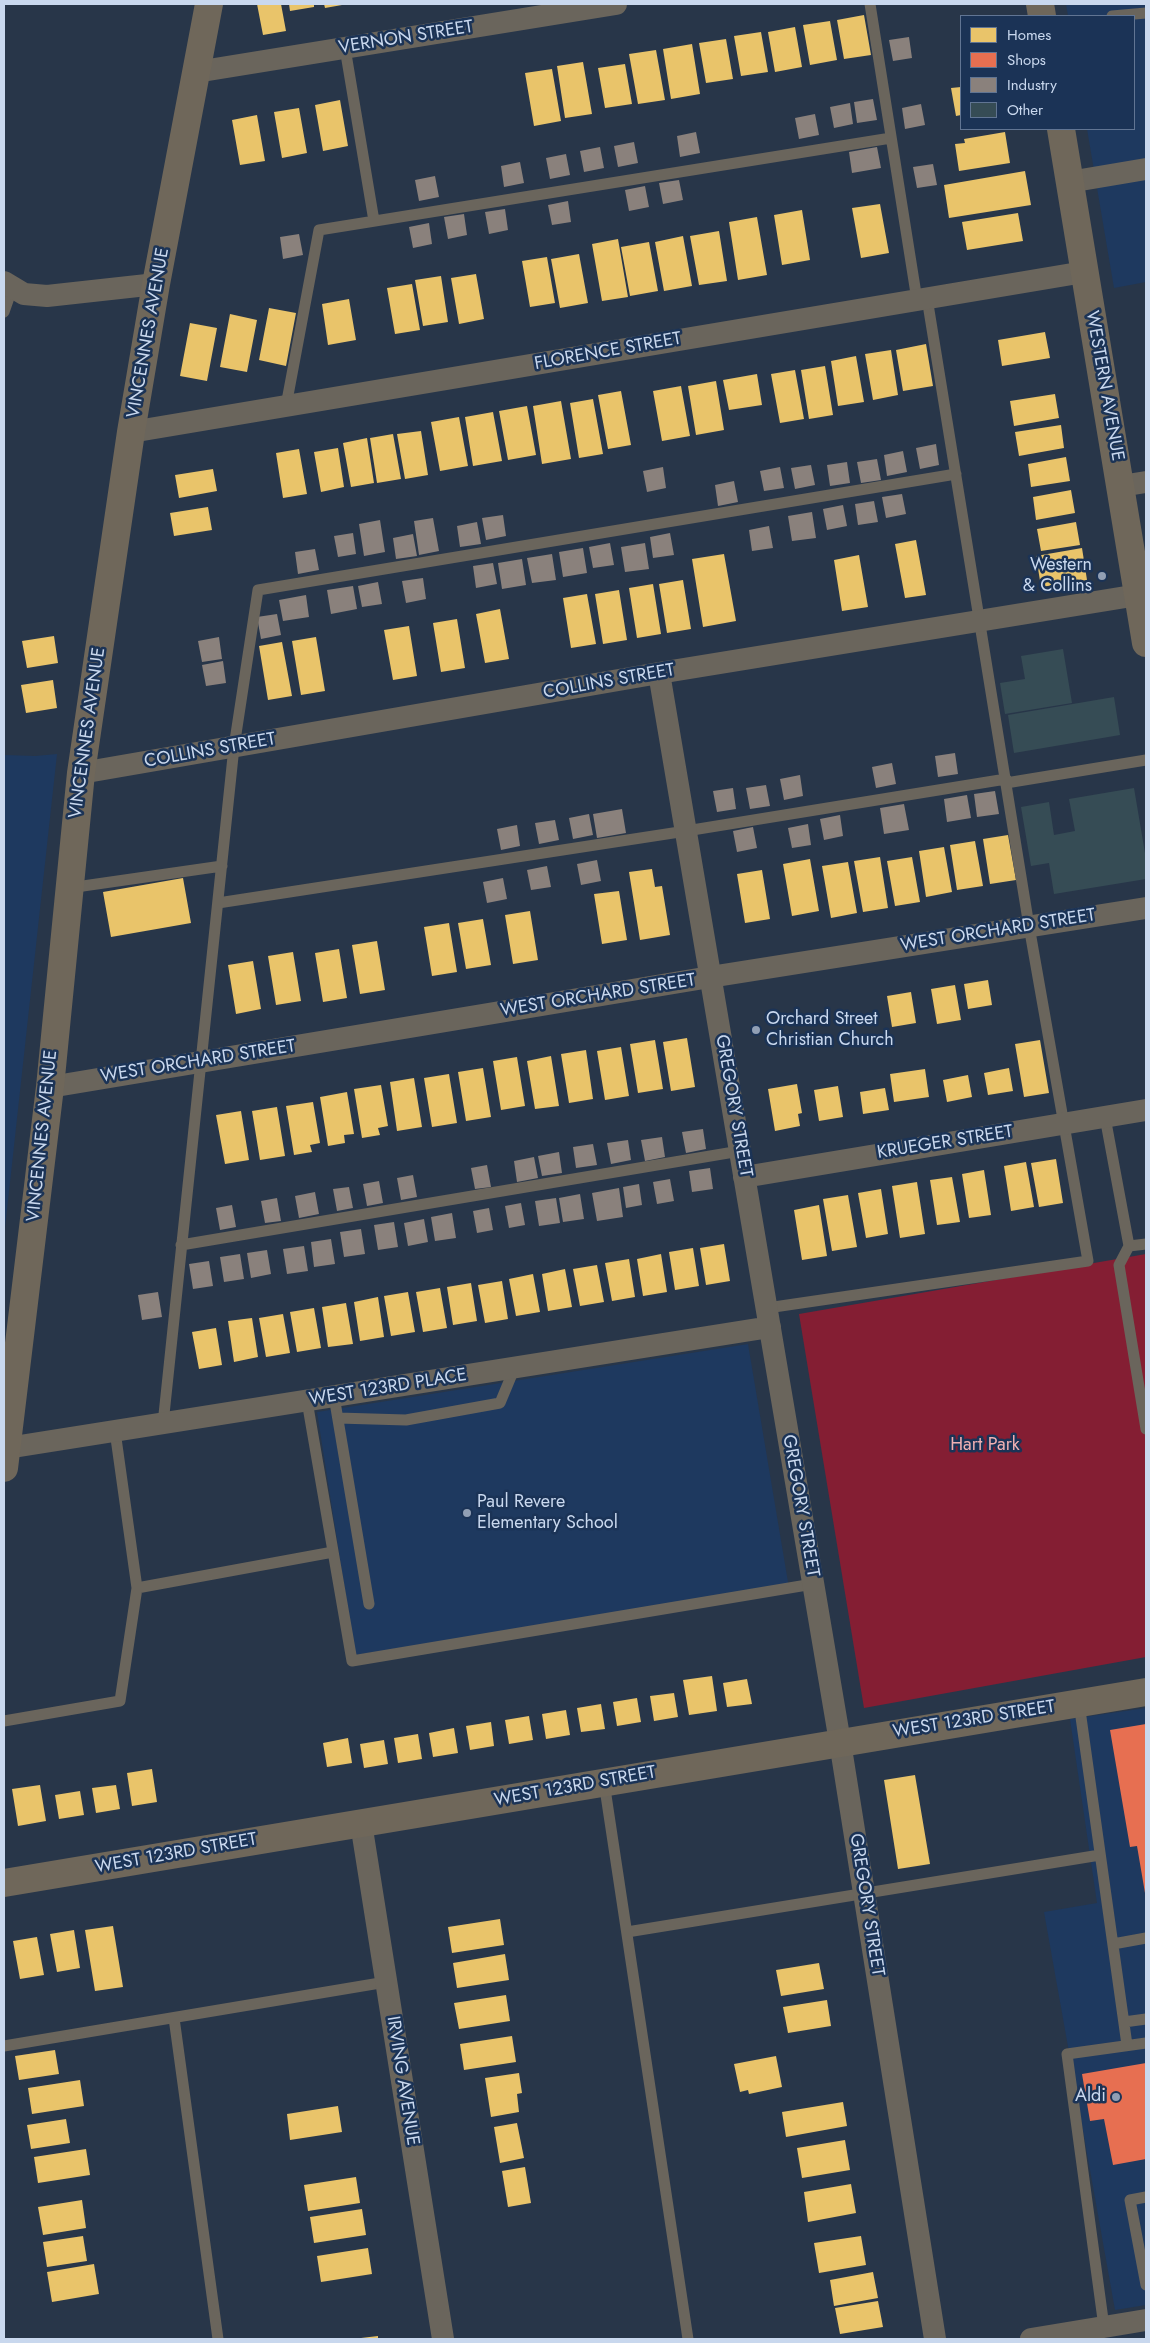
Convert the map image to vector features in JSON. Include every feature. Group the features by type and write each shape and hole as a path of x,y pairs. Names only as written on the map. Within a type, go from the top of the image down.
{"main road":[{"name":"VINCENNES AVENUE","path":"5,1458 50,1087 81,773 131,432 156,284 210,4"},
{"name":"WESTERN AVENUE","path":"1061,130 1084,272 1134,484 1138,595 1146,642"},
{"name":"WEST 123RD STREET","path":"4,1883 1146,1692"}],"street":[{"name":"VERNON STREET","path":"196,72 616,4"},
{"path":"1070,182 1146,169"},
{"name":"FLORENCE STREET","path":"131,432 1084,272"},
{"path":"8,286 24,294 47,296 156,284"},
{"name":"COLLINS STREET","path":"81,773 659,673 1138,595"},
{"name":"GREGORY STREET","path":"659,673 840,1742 935,2339"},
{"name":"WEST ORCHARD STREET","path":"50,1087 710,977 1146,908"},
{"name":"KRUEGER STREET","path":"744,1177 1146,1110"},
{"name":"WEST 123RD PLACE","path":"5,1458 115,1431 307,1401 336,1407 515,1367 768,1318"},
{"name":"IRVING AVENUE","path":"361,1823 443,2339"},
{"path":"1030,2339 1146,2320"}],"lane":[{"path":"768,1318 1088,1261 1029,926 956,474 891,138 870,4"},
{"path":"1123,15 1146,13"},
{"path":"345,48 374,221"},
{"path":"286,406 319,230 891,138"},
{"path":"4,312 8,286"},
{"path":"163,1424 180,1245 234,747 258,590 956,474"},
{"path":"218,903 1146,760"},
{"path":"69,888 222,866"},
{"path":"1105,1117 1129,1246 1118,1265 1146,1429"},
{"path":"180,1245 740,1150"},
{"path":"1129,1246 1146,1244"},
{"path":"369,1604 336,1407 406,1420 500,1403 515,1367"},
{"path":"307,1401 352,1662 813,1584"},
{"path":"4,1721 120,1700 137,1588 115,1431"},
{"path":"137,1588 333,1552"},
{"path":"1079,1703 1127,2045"},
{"path":"604,1782 688,2339"},
{"path":"627,1932 1100,1855"},
{"path":"1113,1944 1146,1938"},
{"path":"4,2046 386,1982"},
{"path":"174,2018 218,2339"},
{"path":"1124,2022 1146,2019"},
{"path":"1104,2328 1067,2054 1146,2043"},
{"path":"1146,2197 1130,2200 1144,2262 1146,2284"}],"shaded area":[{"path":"1066,4 1146,4 1146,282 1114,288 1087,130 1135,130 1135,15 1068,15"},
{"path":"57,754 4,1237 4,755 35,756"},
{"name":"Paul Revere Elementary School","path":"748,1344 789,1588 355,1655 317,1412"},
{"path":"1146,1708 1146,2305 1115,2310 1044,1912 1097,1903 1070,1719"}],"green space":[{"name":"Hart Park","path":"1146,1254 1146,1657 864,1708 799,1314"}],"building: Homes":[{"path":"257,4 281,4 286,31 263,35"},
{"path":"289,4 314,4 314,7 290,11"},
{"path":"324,4 342,4 342,5 325,8"},
{"path":"864,15 871,55 844,59 837,20"},
{"path":"830,21 837,60 810,65 803,25"},
{"path":"795,27 802,67 775,72 768,32"},
{"path":"761,32 768,72 741,76 734,36"},
{"path":"726,39 733,79 706,83 699,43"},
{"path":"692,44 700,94 671,99 663,49"},
{"path":"656,50 665,100 638,104 629,54"},
{"path":"583,62 592,114 565,118 557,66"},
{"path":"625,64 632,104 605,108 598,68"},
{"path":"552,69 561,121 534,126 525,73"},
{"path":"960,87 960,115 956,116 951,88"},
{"path":"340,100 348,146 323,151 315,105"},
{"path":"299,108 307,153 282,158 274,112"},
{"path":"257,115 265,161 240,165 232,120"},
{"path":"1005,132 1010,163 959,171 955,144 965,143 964,139"},
{"path":"1025,171 1031,205 949,218 944,185"},
{"path":"880,204 889,253 861,258 852,208"},
{"path":"802,210 810,260 782,265 774,215"},
{"path":"1018,213 1023,241 967,250 962,222"},
{"path":"757,217 767,275 738,280 729,222"},
{"path":"719,231 727,281 699,285 690,236"},
{"path":"683,236 692,286 664,291 655,242"},
{"path":"618,239 628,297 602,301 592,244"},
{"path":"649,242 658,291 630,296 621,247"},
{"path":"579,254 588,303 560,308 551,259"},
{"path":"547,257 555,303 530,307 522,261"},
{"path":"476,274 484,319 459,324 451,278"},
{"path":"441,276 448,322 423,326 415,280"},
{"path":"412,284 420,330 395,334 387,288"},
{"path":"349,299 356,340 328,345 322,304"},
{"path":"269,308 296,313 286,366 259,360"},
{"path":"230,314 257,320 247,372 220,367"},
{"path":"190,323 217,328 207,381 180,376"},
{"path":"1045,332 1050,358 1002,366 998,340"},
{"path":"926,344 933,386 903,391 896,350"},
{"path":"891,350 898,395 873,400 865,354"},
{"path":"856,356 864,402 838,406 831,361"},
{"path":"825,366 833,415 809,419 801,370"},
{"path":"795,370 804,419 780,423 771,374"},
{"path":"757,374 762,405 729,410 723,380"},
{"path":"716,381 724,430 696,435 688,386"},
{"path":"681,386 690,436 662,441 653,391"},
{"path":"621,391 631,445 608,449 598,395"},
{"path":"1055,394 1059,418 1014,426 1010,401"},
{"path":"593,399 603,454 579,458 570,403"},
{"path":"561,401 571,459 542,464 533,406"},
{"path":"527,406 536,455 508,460 499,411"},
{"path":"493,412 502,461 473,466 465,417"},
{"path":"459,417 468,466 440,471 431,422"},
{"path":"1061,425 1064,448 1019,456 1015,432"},
{"path":"421,431 428,475 405,479 397,434"},
{"path":"393,434 401,479 377,483 370,438"},
{"path":"367,438 374,483 351,487 343,443"},
{"path":"338,448 344,487 321,492 314,452"},
{"path":"299,449 307,494 283,498 276,453"},
{"path":"1066,457 1070,481 1031,487 1028,464"},
{"path":"213,469 217,491 179,498 175,475"},
{"path":"1071,490 1075,513 1036,520 1033,497"},
{"path":"208,507 212,530 174,536 170,513"},
{"path":"1076,522 1080,545 1041,551 1037,529"},
{"path":"916,540 926,595 905,598 895,544"},
{"path":"1082,548 1087,580 1041,587 1036,556"},
{"path":"724,554 736,621 703,627 692,559"},
{"path":"859,555 868,607 842,611 834,560"},
{"path":"683,580 691,629 667,633 659,584"},
{"path":"653,584 661,634 637,638 629,588"},
{"path":"619,590 627,640 603,644 595,594"},
{"path":"587,594 596,644 571,648 563,598"},
{"path":"500,609 509,659 485,663 476,614"},
{"path":"457,619 465,668 441,672 433,623"},
{"path":"409,626 417,676 393,680 384,630"},
{"path":"54,636 58,663 27,668 22,641"},
{"path":"316,637 325,691 301,695 292,641"},
{"path":"282,642 292,696 268,700 259,646"},
{"path":"53,680 57,708 26,713 21,685"},
{"path":"1008,835 1016,880 990,884 983,839"},
{"path":"975,841 983,886 957,890 950,845"},
{"path":"944,847 952,892 926,897 919,851"},
{"path":"880,857 888,908 863,912 854,861"},
{"path":"912,857 920,902 895,906 887,861"},
{"path":"810,859 819,911 792,916 783,864"},
{"path":"848,862 857,913 831,918 822,866"},
{"path":"652,869 655,887 662,886 670,935 640,940 629,872"},
{"path":"762,870 770,919 745,923 737,874"},
{"path":"183,878 191,923 111,937 103,892"},
{"path":"619,891 627,940 602,944 594,894"},
{"path":"530,911 538,960 513,964 505,915"},
{"path":"483,919 491,965 466,969 458,923"},
{"path":"449,923 457,972 432,976 424,927"},
{"path":"377,941 385,990 360,994 352,945"},
{"path":"339,949 347,998 323,1002 315,953"},
{"path":"293,952 301,1001 276,1005 268,956"},
{"path":"253,961 261,1009 236,1014 228,965"},
{"path":"988,980 992,1005 968,1009 964,984"},
{"path":"955,985 961,1020 937,1024 931,989"},
{"path":"911,992 916,1023 892,1027 887,996"},
{"path":"687,1038 695,1087 671,1091 663,1042"},
{"path":"655,1040 663,1089 638,1093 630,1044"},
{"path":"1040,1040 1049,1093 1024,1097 1015,1044"},
{"path":"621,1047 629,1096 605,1100 597,1051"},
{"path":"586,1050 593,1099 569,1103 561,1054"},
{"path":"551,1056 559,1106 535,1109 527,1061"},
{"path":"517,1057 525,1106 501,1110 493,1061"},
{"path":"483,1068 491,1117 466,1121 458,1072"},
{"path":"1009,1068 1013,1091 988,1095 984,1073"},
{"path":"925,1069 929,1097 894,1102 890,1074"},
{"path":"449,1074 457,1123 432,1127 424,1078"},
{"path":"968,1075 972,1097 947,1102 943,1080"},
{"path":"414,1078 422,1127 397,1131 390,1082"},
{"path":"797,1084 802,1113 798,1114 800,1126 775,1131 768,1089"},
{"path":"381,1085 388,1126 378,1128 380,1135 362,1138 354,1089"},
{"path":"838,1086 843,1117 819,1121 814,1090"},
{"path":"885,1088 889,1110 863,1114 860,1092"},
{"path":"347,1092 354,1134 344,1135 345,1143 328,1146 320,1097"},
{"path":"313,1102 320,1143 310,1145 312,1152 294,1155 286,1106"},
{"path":"277,1107 285,1156 260,1160 252,1111"},
{"path":"241,1111 249,1160 225,1164 216,1115"},
{"path":"1056,1159 1063,1203 1039,1207 1031,1163"},
{"path":"1026,1162 1034,1207 1011,1211 1004,1166"},
{"path":"984,1170 991,1215 969,1218 962,1174"},
{"path":"952,1177 960,1222 937,1225 930,1180"},
{"path":"917,1182 925,1234 900,1238 892,1186"},
{"path":"881,1189 888,1234 866,1238 858,1193"},
{"path":"848,1195 857,1247 832,1251 823,1199"},
{"path":"819,1205 827,1256 802,1260 794,1210"},
{"path":"724,1244 730,1281 706,1285 700,1248"},
{"path":"693,1248 699,1286 675,1290 669,1252"},
{"path":"661,1254 667,1292 643,1296 637,1259"},
{"path":"629,1259 635,1297 612,1301 605,1263"},
{"path":"597,1265 604,1302 580,1306 573,1269"},
{"path":"565,1269 572,1307 548,1311 542,1274"},
{"path":"533,1274 540,1312 516,1316 509,1279"},
{"path":"502,1281 508,1319 485,1323 478,1285"},
{"path":"471,1283 477,1321 453,1325 447,1287"},
{"path":"440,1288 447,1328 423,1332 416,1292"},
{"path":"408,1292 415,1332 391,1336 384,1296"},
{"path":"378,1297 384,1337 360,1341 354,1302"},
{"path":"346,1303 353,1344 328,1347 322,1307"},
{"path":"314,1308 321,1348 297,1352 290,1312"},
{"path":"283,1314 290,1353 266,1357 259,1318"},
{"path":"252,1318 258,1357 234,1362 228,1321"},
{"path":"216,1328 222,1365 199,1369 192,1332"},
{"path":"712,1676 717,1711 689,1715 683,1680"},
{"path":"747,1679 752,1704 727,1707 723,1683"},
{"path":"674,1693 678,1717 654,1721 650,1696"},
{"path":"637,1698 641,1722 617,1726 613,1702"},
{"path":"601,1704 605,1729 581,1732 577,1708"},
{"path":"566,1710 570,1735 546,1739 542,1714"},
{"path":"529,1716 533,1740 509,1744 505,1720"},
{"path":"491,1722 494,1746 470,1750 466,1726"},
{"path":"454,1728 458,1753 433,1757 429,1733"},
{"path":"418,1734 422,1759 398,1763 394,1738"},
{"path":"348,1738 352,1763 327,1767 323,1743"},
{"path":"384,1740 388,1764 364,1768 360,1744"},
{"path":"152,1769 157,1802 132,1806 127,1773"},
{"path":"915,1775 930,1864 898,1869 884,1780"},
{"path":"40,1785 46,1821 18,1826 12,1789"},
{"path":"116,1785 120,1809 96,1813 92,1788"},
{"path":"80,1791 84,1815 59,1819 55,1795"},
{"path":"500,1919 504,1945 452,1953 448,1927"},
{"path":"113,1926 123,1987 95,1991 85,1930"},
{"path":"74,1930 80,1968 57,1972 50,1934"},
{"path":"37,1937 44,1975 20,1979 13,1941"},
{"path":"505,1954 509,1980 457,1988 453,1963"},
{"path":"819,1963 824,1989 781,1996 776,1970"},
{"path":"506,1995 510,2021 459,2029 454,2003"},
{"path":"827,2000 831,2026 788,2033 783,2007"},
{"path":"512,2036 516,2062 464,2070 460,2044"},
{"path":"55,2050 59,2074 19,2080 15,2056"},
{"path":"776,2056 782,2087 749,2094 748,2090 740,2092 734,2064"},
{"path":"519,2073 522,2093 517,2094 519,2112 491,2117 485,2078"},
{"path":"80,2080 84,2106 32,2114 28,2088"},
{"path":"843,2102 847,2126 786,2137 782,2112"},
{"path":"338,2106 342,2132 290,2140 287,2114"},
{"path":"66,2119 70,2143 31,2149 27,2125"},
{"path":"517,2123 524,2158 500,2163 494,2127"},
{"path":"845,2140 850,2170 802,2178 797,2148"},
{"path":"86,2149 90,2175 38,2183 34,2157"},
{"path":"525,2167 531,2203 508,2207 502,2171"},
{"path":"356,2177 360,2203 308,2211 304,2185"},
{"path":"851,2184 856,2213 808,2222 804,2192"},
{"path":"82,2200 86,2228 43,2235 38,2207"},
{"path":"362,2209 366,2235 314,2243 310,2217"},
{"path":"83,2236 87,2261 47,2267 43,2242"},
{"path":"861,2236 866,2265 819,2273 814,2243"},
{"path":"368,2248 372,2274 321,2282 317,2256"},
{"path":"94,2264 99,2294 52,2302 47,2272"},
{"path":"873,2272 878,2298 834,2306 830,2280"},
{"path":"878,2301 883,2327 840,2334 835,2308"},
{"path":"378,2336 378,2339 361,2339 361,2338"}],"building: Shops":[{"path":"1146,1724 1145,1893 1137,1846 1130,1847 1110,1730"},
{"name":"Aldi","path":"1146,2063 1146,2159 1113,2165 1104,2119 1090,2121 1082,2074"}],"building: Industry":[{"path":"909,37 912,58 893,61 889,40"},
{"path":"873,99 877,120 857,123 854,102"},
{"path":"850,103 853,124 834,128 830,107"},
{"path":"921,104 925,125 905,129 902,108"},
{"path":"815,114 819,135 799,139 795,118"},
{"path":"696,132 700,153 680,157 677,136"},
{"path":"634,142 638,163 618,167 614,146"},
{"path":"600,147 604,168 584,172 580,151"},
{"path":"877,147 881,168 852,173 849,152"},
{"path":"566,154 570,175 550,179 546,158"},
{"path":"520,162 524,183 504,187 501,166"},
{"path":"933,164 937,185 917,188 913,167"},
{"path":"435,176 439,197 419,201 415,180"},
{"path":"679,180 683,200 663,204 659,183"},
{"path":"645,186 649,207 629,211 625,190"},
{"path":"568,201 571,222 552,225 548,205"},
{"path":"505,209 508,230 489,234 485,212"},
{"path":"464,214 467,235 448,239 444,217"},
{"path":"429,223 432,244 413,248 409,227"},
{"path":"299,234 303,255 283,259 280,237"},
{"path":"936,444 939,465 920,469 916,448"},
{"path":"903,451 907,472 887,476 884,455"},
{"path":"877,459 881,480 861,483 857,462"},
{"path":"847,462 850,483 830,486 827,465"},
{"path":"811,465 815,485 795,489 791,468"},
{"path":"663,467 666,488 647,492 643,471"},
{"path":"780,467 784,488 764,491 760,471"},
{"path":"734,481 738,502 718,506 715,485"},
{"path":"902,494 906,514 886,518 882,497"},
{"path":"874,501 878,522 858,525 855,504"},
{"path":"843,505 847,526 827,530 823,509"},
{"path":"812,512 816,538 792,541 788,516"},
{"path":"503,515 506,536 486,540 482,518"},
{"path":"433,518 439,551 419,555 414,521"},
{"path":"380,520 385,552 364,556 359,524"},
{"path":"477,522 481,544 460,547 457,526"},
{"path":"769,526 773,548 752,551 749,530"},
{"path":"353,533 356,554 338,557 334,536"},
{"path":"670,533 674,555 653,558 650,537"},
{"path":"413,534 417,556 396,559 393,538"},
{"path":"610,543 614,565 593,568 589,547"},
{"path":"645,543 649,569 625,572 621,547"},
{"path":"583,548 587,573 563,577 559,552"},
{"path":"315,549 319,570 298,574 295,552"},
{"path":"552,554 556,580 532,583 527,558"},
{"path":"522,559 526,585 502,589 498,563"},
{"path":"493,563 497,584 476,588 473,566"},
{"path":"423,578 426,599 406,603 402,581"},
{"path":"378,582 382,604 362,607 358,586"},
{"path":"353,586 357,609 331,614 327,590"},
{"path":"306,595 309,617 283,621 279,600"},
{"path":"277,614 281,635 261,639 257,617"},
{"path":"219,637 222,659 202,662 198,641"},
{"path":"223,661 226,683 206,686 202,665"},
{"path":"955,753 958,774 938,777 935,756"},
{"path":"892,763 896,784 876,788 872,767"},
{"path":"800,775 803,796 784,800 780,779"},
{"path":"766,785 770,806 750,809 746,788"},
{"path":"733,788 736,809 717,812 713,791"},
{"path":"995,791 999,814 977,817 974,794"},
{"path":"967,795 971,818 947,822 944,799"},
{"path":"904,804 909,830 884,834 880,808"},
{"path":"622,809 626,833 597,838 593,814"},
{"path":"589,814 593,835 573,839 569,818"},
{"path":"840,815 843,836 824,840 820,819"},
{"path":"555,820 559,840 539,844 535,823"},
{"path":"808,824 811,845 792,848 788,828"},
{"path":"517,825 520,846 501,850 497,829"},
{"path":"753,827 757,848 737,852 733,831"},
{"path":"597,860 601,881 581,885 577,864"},
{"path":"547,866 551,887 531,890 527,870"},
{"path":"503,878 507,899 487,903 483,882"},
{"path":"703,1129 706,1149 686,1153 682,1132"},
{"path":"662,1137 665,1157 645,1161 641,1140"},
{"path":"628,1140 631,1160 611,1164 607,1143"},
{"path":"593,1144 597,1165 576,1168 573,1147"},
{"path":"559,1152 562,1173 542,1176 538,1156"},
{"path":"534,1157 538,1178 517,1182 514,1161"},
{"path":"487,1165 491,1187 475,1189 471,1168"},
{"path":"710,1168 713,1189 692,1192 689,1171"},
{"path":"413,1175 417,1197 401,1200 397,1178"},
{"path":"670,1179 674,1201 657,1204 653,1182"},
{"path":"379,1181 383,1203 367,1206 363,1184"},
{"path":"639,1184 642,1205 626,1208 623,1187"},
{"path":"349,1187 353,1208 337,1211 333,1189"},
{"path":"619,1188 623,1217 597,1221 592,1193"},
{"path":"315,1192 319,1214 299,1218 295,1196"},
{"path":"580,1194 584,1219 563,1222 559,1198"},
{"path":"277,1198 281,1221 265,1223 261,1201"},
{"path":"556,1198 560,1223 539,1226 535,1201"},
{"path":"521,1203 525,1225 509,1228 505,1206"},
{"path":"232,1205 236,1227 220,1230 216,1208"},
{"path":"489,1208 493,1230 477,1233 473,1211"},
{"path":"452,1213 456,1238 435,1241 431,1217"},
{"path":"424,1219 428,1242 408,1246 404,1223"},
{"path":"394,1222 398,1247 378,1250 374,1225"},
{"path":"361,1229 365,1254 344,1257 340,1232"},
{"path":"331,1239 335,1264 314,1267 311,1242"},
{"path":"304,1246 308,1271 287,1274 283,1249"},
{"path":"267,1250 271,1274 251,1278 247,1253"},
{"path":"240,1254 244,1279 224,1282 220,1257"},
{"path":"209,1261 213,1286 193,1289 189,1264"},
{"path":"158,1292 162,1317 142,1320 138,1295"}],"building: Other":[{"path":"1063,649 1072,703 1005,714 1000,683 1025,679 1021,656"},
{"path":"1114,697 1120,735 1014,753 1008,715"},
{"path":"1134,788 1146,859 1146,879 1054,894 1049,863 1031,866 1021,807 1049,802 1054,835 1075,831 1069,799"}],"place":[{"name":"Western & Collins","path":"1102,576"},
{"name":"Orchard Street Christian Church","path":"756,1030"},
{"name":"Paul Revere Elementary School","path":"467,1513"},
{"name":"Aldi","path":"1116,2097"}]}
